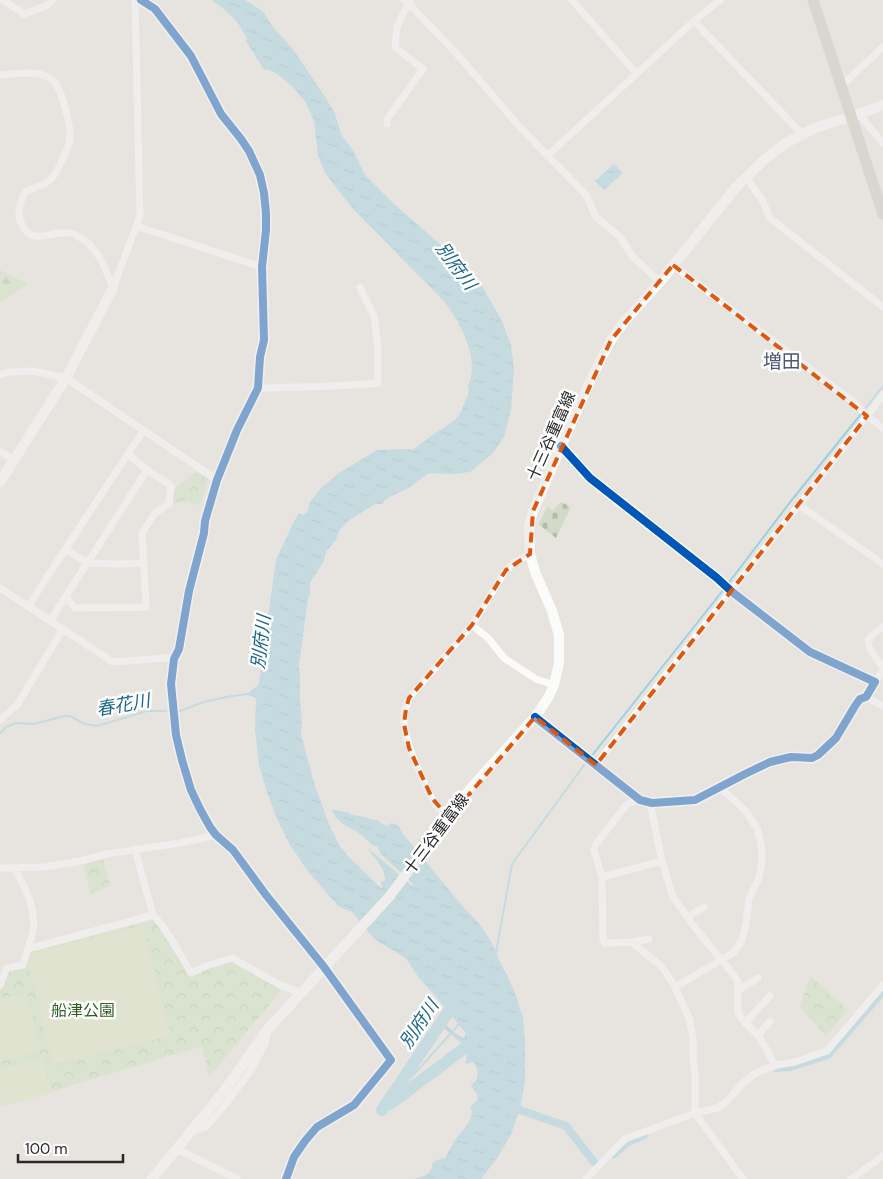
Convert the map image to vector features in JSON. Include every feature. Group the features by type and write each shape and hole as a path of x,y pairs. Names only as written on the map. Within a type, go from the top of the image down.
{"main road":[{"path":"813,0 841,86 856,115 883,214"},
{"name":"十三谷重富線","path":"152,1179 225,1090 268,1029 389,897 470,789 535,717 548,698 554,685 559,663 559,636 552,611 535,572 530,554 529,526 533,511 561,446 611,340 737,186 765,159 786,143 817,127 883,105"},
{"path":"0,482 66,378 113,288"}],"street":[{"path":"3,0 24,14 46,6 54,0"},
{"path":"113,288 140,216 135,0"},
{"path":"141,0 157,12 191,56 222,114 249,152 260,175 264,193 266,222 262,267 264,340 260,356 258,388 217,480 205,521 204,534 189,591 179,649 174,659 171,684 176,735 191,790 210,827 232,850 324,967 391,1060 354,1105 317,1128 304,1141 294,1157 286,1179"},
{"path":"572,0 636,73"},
{"path":"547,156 636,73 720,0"},
{"path":"387,124 388,118 423,69 395,47 398,27 407,1 456,53 518,125 586,195 596,217 620,237 633,257 660,282"},
{"path":"694,21 802,134"},
{"path":"841,86 883,47"},
{"path":"0,75 31,73 41,74 53,80 60,91 69,126 70,139 67,149 52,178 46,183 25,192 21,200 18,212 23,229 30,235 38,237 67,233 78,236 87,242 97,254 113,288"},
{"path":"856,115 864,120 883,143"},
{"path":"746,176 762,200 770,218 883,307"},
{"path":"136,226 262,267"},
{"path":"673,265 858,406 867,416 883,428"},
{"path":"258,388 378,383 378,347 374,316 360,288"},
{"path":"0,375 9,372 32,372 66,378 217,480"},
{"path":"594,764 730,589 799,505 883,395"},
{"path":"28,607 143,431"},
{"path":"561,446 590,478 810,652 875,682"},
{"path":"0,451 14,460"},
{"path":"65,597 75,608 146,607 142,533 155,513 169,504 171,487 128,454"},
{"path":"50,621 147,470"},
{"path":"799,505 883,564"},
{"path":"66,549 87,563 144,563"},
{"path":"449,818 438,808 432,798 409,748 404,724 409,698 472,626 506,570 515,562 530,554"},
{"path":"0,588 114,662 174,659"},
{"path":"472,626 489,639 504,658 536,679 554,685"},
{"path":"535,717 640,800 650,803 695,800 770,762 791,757 812,758 818,755 836,738 855,706 860,699 866,697 883,669 869,647 868,641 870,637 883,627"},
{"path":"0,720 17,705 63,629"},
{"path":"866,697 883,706"},
{"path":"675,987 733,953 742,940 749,899 759,878 762,862 757,828 745,810 719,787"},
{"path":"640,800 627,804 596,844 594,850 602,877 604,940 606,943 649,939"},
{"path":"650,803 662,861 672,894 687,917 734,974 738,982 738,1012 745,1023 758,1035 775,1066"},
{"path":"0,868 45,867 216,835"},
{"path":"135,850 153,915 191,973 232,958 278,984 301,993"},
{"path":"602,877 662,861"},
{"path":"0,985 7,968 23,964 33,930 32,907 28,893 14,868"},
{"path":"687,917 704,907"},
{"path":"28,949 153,915"},
{"path":"632,942 662,968 675,987 689,1018 693,1039 695,1113 743,1179"},
{"path":"737,991 758,978"},
{"path":"586,1179 625,1139 695,1113 718,1108 728,1100 740,1085 754,1074 828,1051 883,985"},
{"path":"745,1023 770,996"},
{"path":"758,1035 770,1020"},
{"path":"177,1149 237,1179"},
{"path":"851,1179 883,1156"}],"highlighted area":[{"path":"673,265 867,416 596,765 535,717 449,818 432,798 409,748 404,724 406,709 409,698 472,625 506,570 530,554 533,511 611,340"}],"green space":[{"path":"0,270 28,284 0,302"},
{"path":"195,472 208,479 200,505 185,501 174,503 173,497 170,495"},
{"path":"561,502 571,507 556,538 538,524 548,507 553,511"},
{"path":"103,859 110,886 90,894 84,864"},
{"name":"船津公園","path":"154,920 190,976 210,966 231,962 280,988 279,993 209,1077 202,1046 0,1107 0,991 9,971 27,966 30,952"},
{"path":"143,925 171,1036 52,1065 29,964 32,953"},
{"path":"810,976 848,1010 826,1036 800,1007"},
{"path":"27,993 41,1051 0,1062 0,999"},
{"path":"43,1057 52,1093 0,1106 0,1068"}],"water":[{"path":"212,0 245,0 264,12 272,26 293,49 327,100 335,114 342,136 353,150 365,175 480,283 501,319 511,345 514,368 511,410 504,437 492,454 470,472 452,474 429,473 410,487 386,499 382,504 375,504 348,521 339,531 336,540 326,552 324,561 310,583 299,664 301,734 315,786 339,845 381,888 381,882 385,880 385,875 379,863 368,849 413,886 381,854 377,846 374,846 361,834 343,824 336,818 332,810 379,821 387,826 391,823 398,825 403,834 481,926 493,945 515,993 523,1018 525,1042 525,1080 520,1109 511,1134 498,1157 481,1179 415,1179 427,1174 432,1168 433,1162 445,1158 469,1122 472,1112 470,1107 478,1099 471,1086 477,1078 476,1067 473,1062 467,1064 465,1062 467,1051 447,1031 442,1020 463,1038 465,1032 419,978 406,959 374,939 352,912 338,906 307,870 290,845 276,817 259,765 255,729 256,698 247,694 259,682 276,560 299,513 303,515 307,512 310,502 321,488 339,473 377,450 413,450 455,420 460,414 469,392 468,385 471,379 472,368 471,355 457,320 444,301 353,209 325,173 318,155 314,121 306,103 292,86 277,74 264,70 246,41 247,38 238,23"},
{"path":"614,164 623,173 604,190 595,181"}],"waterway":[{"path":"864,410 883,386"},
{"path":"727,585 861,414"},
{"path":"590,758 724,589"},
{"name":"春花川","path":"177,712 204,702 247,694"},
{"name":"春花川","path":"0,733 6,727 16,723 34,724 64,716 70,716 85,724 97,726 147,711 166,711"},
{"path":"496,953 512,864 587,761"},
{"path":"777,1068 790,1067 828,1055 883,991"},
{"name":"別府川","path":"382,1110 455,1002 451,999"},
{"path":"382,1110 460,1023"},
{"name":"別府川","path":"390,1104 478,1038"},
{"path":"512,1113 517,1109 566,1126 594,1162"},
{"path":"614,1154 628,1142 644,1135"}],"cycle path":[{"path":"141,0 155,9 191,56 221,114 249,151 260,175 266,213 262,267 264,340 260,357 258,388 237,430 217,480 205,521 204,533 189,591 179,649 174,659 171,684 176,735 191,790 210,827 233,850 266,895 324,967 391,1060 354,1105 317,1127 294,1157 286,1179"},
{"path":"535,717 640,800 652,803 695,800 770,762 791,757 812,758 818,755 836,738 855,706 860,699 866,697 875,682 810,652 590,478 561,446"}],"district":[{"name":"増田","path":"782,361"}]}
